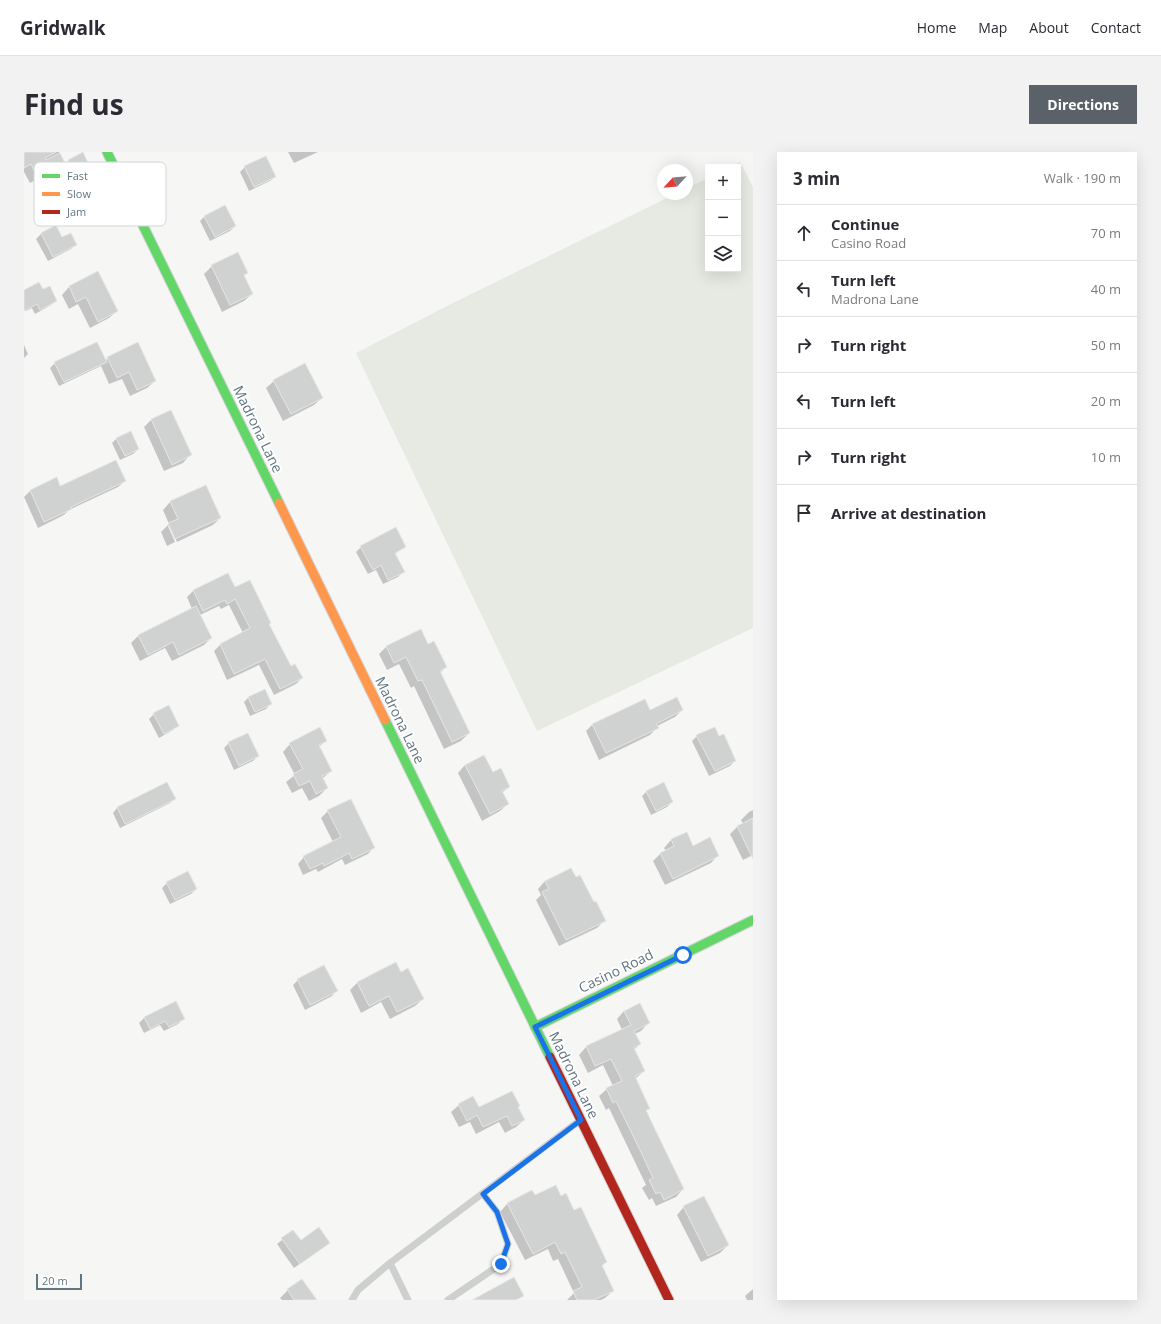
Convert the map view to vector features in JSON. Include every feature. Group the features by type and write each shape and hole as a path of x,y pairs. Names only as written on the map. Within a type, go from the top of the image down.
{"street":[{"name":"Madrona Lane","path":"107,152 112,162"},
{"name":"Madrona Lane","path":"143,226 669,1300"},
{"name":"Casino Road","path":"535,1027 753,920"}],"lane":[{"path":"352,1300 358,1290 390,1263 581,1120"},
{"path":"448,1300 501,1264 508,1244 497,1212 483,1194"},
{"path":"390,1263 408,1300"}],"shaded area":[{"path":"740,162 753,187 753,628 537,731 356,353 449,305 663,200 693,200 693,185 705,179 705,272 741,272 741,164 736,164"}],"building":[{"path":"24,152 56,152 45,158 46,160 60,153 64,162 34,162 34,170 31,164 24,168"},
{"path":"83,152 88,162 69,162 68,160"},
{"path":"266,156 276,177 254,187 244,166"},
{"path":"225,205 236,226 215,237 204,216"},
{"path":"56,226 62,237 71,233 77,245 53,257 41,233"},
{"path":"238,252 248,273 244,275 253,294 230,305 211,265"},
{"path":"98,271 118,311 98,322 86,297 76,302 69,286"},
{"path":"39,282 43,289 50,286 57,301 40,310 37,304 24,311 24,290"},
{"path":"97,342 107,362 64,382 54,362"},
{"path":"138,342 156,381 137,390 129,372 117,378 107,357"},
{"path":"305,363 323,398 291,414 273,380"},
{"path":"171,410 192,455 172,465 151,419"},
{"path":"131,431 139,449 125,456 116,438"},
{"path":"116,460 126,481 71,507 72,509 44,522 30,490 57,477 60,486"},
{"path":"206,485 221,518 175,539 168,523 178,519 170,501"},
{"path":"396,527 406,547 395,553 405,572 388,580 381,565 373,570 360,546"},
{"path":"228,573 235,587 250,580 271,623 269,624 291,666 295,664 303,678 280,689 265,659 234,674 220,644 250,628 235,599 227,604 225,600 203,611 193,590"},
{"path":"196,606 212,638 179,655 173,642 148,655 138,635"},
{"path":"421,629 428,644 434,641 447,667 440,671 470,733 452,742 422,680 418,681 406,657 394,663 386,646"},
{"path":"265,689 272,704 255,712 248,697"},
{"path":"677,697 683,710 656,724 659,728 606,753 592,724 645,699 650,710"},
{"path":"169,705 179,726 164,734 153,713"},
{"path":"320,727 327,741 319,745 332,771 322,776 328,788 316,794 310,781 299,786 293,774 303,769 289,743"},
{"path":"715,727 719,736 724,734 736,761 715,771 696,735"},
{"path":"248,733 259,756 239,766 228,742"},
{"path":"484,755 493,772 501,768 510,787 502,791 509,804 490,814 465,765"},
{"path":"167,782 176,799 125,824 117,807"},
{"path":"664,782 673,802 656,811 646,791"},
{"path":"351,799 375,848 352,859 349,853 324,866 323,863 310,869 303,856 341,837 327,810"},
{"path":"753,818 753,859 737,826"},
{"path":"687,832 693,846 710,837 719,856 673,879 660,853 674,846 671,839"},
{"path":"571,868 576,877 580,875 606,921 566,940 542,892 549,889 545,881"},
{"path":"188,871 197,889 175,900 166,882"},
{"path":"396,962 401,972 408,968 424,999 397,1012 389,996 369,1006 357,982"},
{"path":"324,965 338,991 310,1005 297,979"},
{"path":"176,1001 185,1019 169,1027 165,1021 150,1029 144,1017"},
{"path":"640,1003 650,1023 634,1031 641,1044 634,1048 645,1071 635,1076 650,1109 646,1110 684,1189 664,1200 660,1192 656,1194 649,1180 653,1178 640,1150 616,1101 613,1103 606,1088 622,1081 611,1059 595,1066 586,1046 631,1025 624,1011"},
{"path":"512,1091 525,1120 512,1126 507,1116 483,1127 477,1115 467,1121 458,1104 473,1096 479,1107"},
{"path":"556,1185 561,1196 566,1193 574,1210 581,1207 607,1262 602,1265 614,1291 594,1300 577,1300 573,1291 582,1287 565,1252 561,1254 555,1242 533,1254 507,1203 532,1190 535,1195"},
{"path":"704,1196 729,1245 708,1256 683,1206"},
{"path":"319,1227 330,1243 300,1264 281,1238 293,1230 301,1240"},
{"path":"514,1277 524,1296 516,1300 472,1300"},
{"path":"302,1279 317,1300 294,1300 287,1289"}],"traffic: fast":[{"path":"107,152 112,162"},
{"path":"143,226 279,503"},
{"path":"385,720 550,1057"},
{"path":"535,1027 753,920"}],"traffic: slow":[{"path":"279,503 385,720"}],"traffic: jam":[{"path":"550,1057 669,1300"}],"route":[{"path":"501,1264 508,1244 497,1212 483,1194 581,1120 535,1027 683,955"}]}
